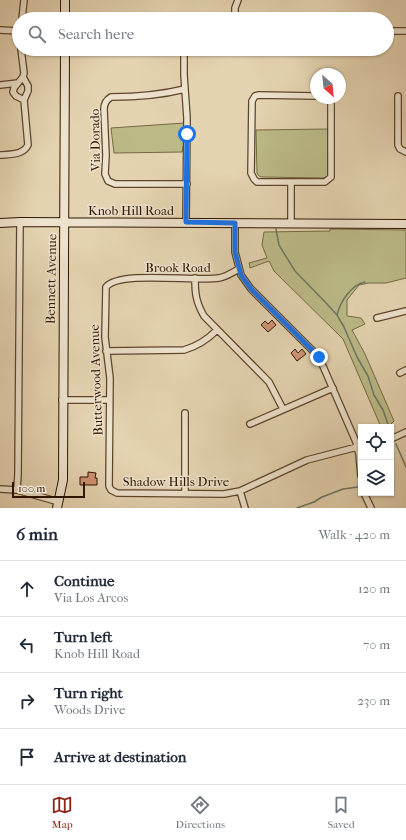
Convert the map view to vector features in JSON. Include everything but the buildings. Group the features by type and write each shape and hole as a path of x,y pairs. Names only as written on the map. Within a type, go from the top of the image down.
{"street":[{"path":"23,12 24,0"},
{"path":"65,0 65,12"},
{"path":"235,12 238,0"},
{"path":"0,30 12,31"},
{"path":"394,31 406,31"},
{"path":"22,56 24,73 13,92 16,96 24,100"},
{"name":"Bennett Avenue","path":"58,505 63,480 62,400 65,56"},
{"path":"184,56 185,89 188,118 186,222"},
{"path":"0,155 25,151 28,145 24,100 28,91 28,86 23,77"},
{"path":"0,85 18,83"},
{"name":"Via Dorado","path":"185,89 168,93 111,97 107,99 104,105 106,155 105,174 108,181 114,184 187,184"},
{"path":"310,96 259,94 255,96 252,101 251,173 257,182 325,182 331,177 331,104"},
{"path":"398,96 398,145 400,149 406,152"},
{"path":"291,182 291,223"},
{"path":"17,490 20,222"},
{"name":"Knob Hill Road","path":"0,223 186,222 406,224"},
{"path":"235,223 235,252 239,269 251,289 319,357 358,445"},
{"name":"Brook Road","path":"114,280 219,278 239,269"},
{"path":"195,278 195,296 204,316 269,382 283,409"},
{"name":"Butterwood Avenue","path":"109,483 110,378 105,337 106,287 114,280"},
{"path":"376,318 406,311"},
{"path":"106,351 184,350 207,340 217,330"},
{"path":"250,424 333,388"},
{"path":"62,400 109,400"},
{"path":"185,413 185,493"},
{"path":"394,438 406,432"},
{"name":"Shadow Hills Drive","path":"109,483 111,490 117,493 224,494 240,491 307,460 358,447"},
{"path":"0,489 17,490 58,505"},
{"path":"240,491 245,508"},
{"path":"365,496 371,508"}],"shaded area":[{"path":"184,123 184,143 182,152 114,153 111,128"},
{"path":"329,129 328,176 324,178 262,177 257,173 256,130"},
{"path":"330,229 406,230 406,278 386,283 369,283 359,285 347,300 347,316 361,318 365,324 352,330 365,354 394,421 391,424 380,424 343,339 274,271 269,261 250,268 249,263 267,258 262,245 264,232 330,231"}],"waterway":[{"path":"276,229 279,245 295,271 337,315 344,327 357,357 368,376 374,395 383,410 388,424"},
{"path":"337,315 343,300 351,290 365,282"},
{"path":"396,444 406,467"},
{"path":"297,508 343,489 358,487"}],"route":[{"path":"187,134 186,222 235,223 235,252 241,275 251,289 314,350 319,357"}]}
